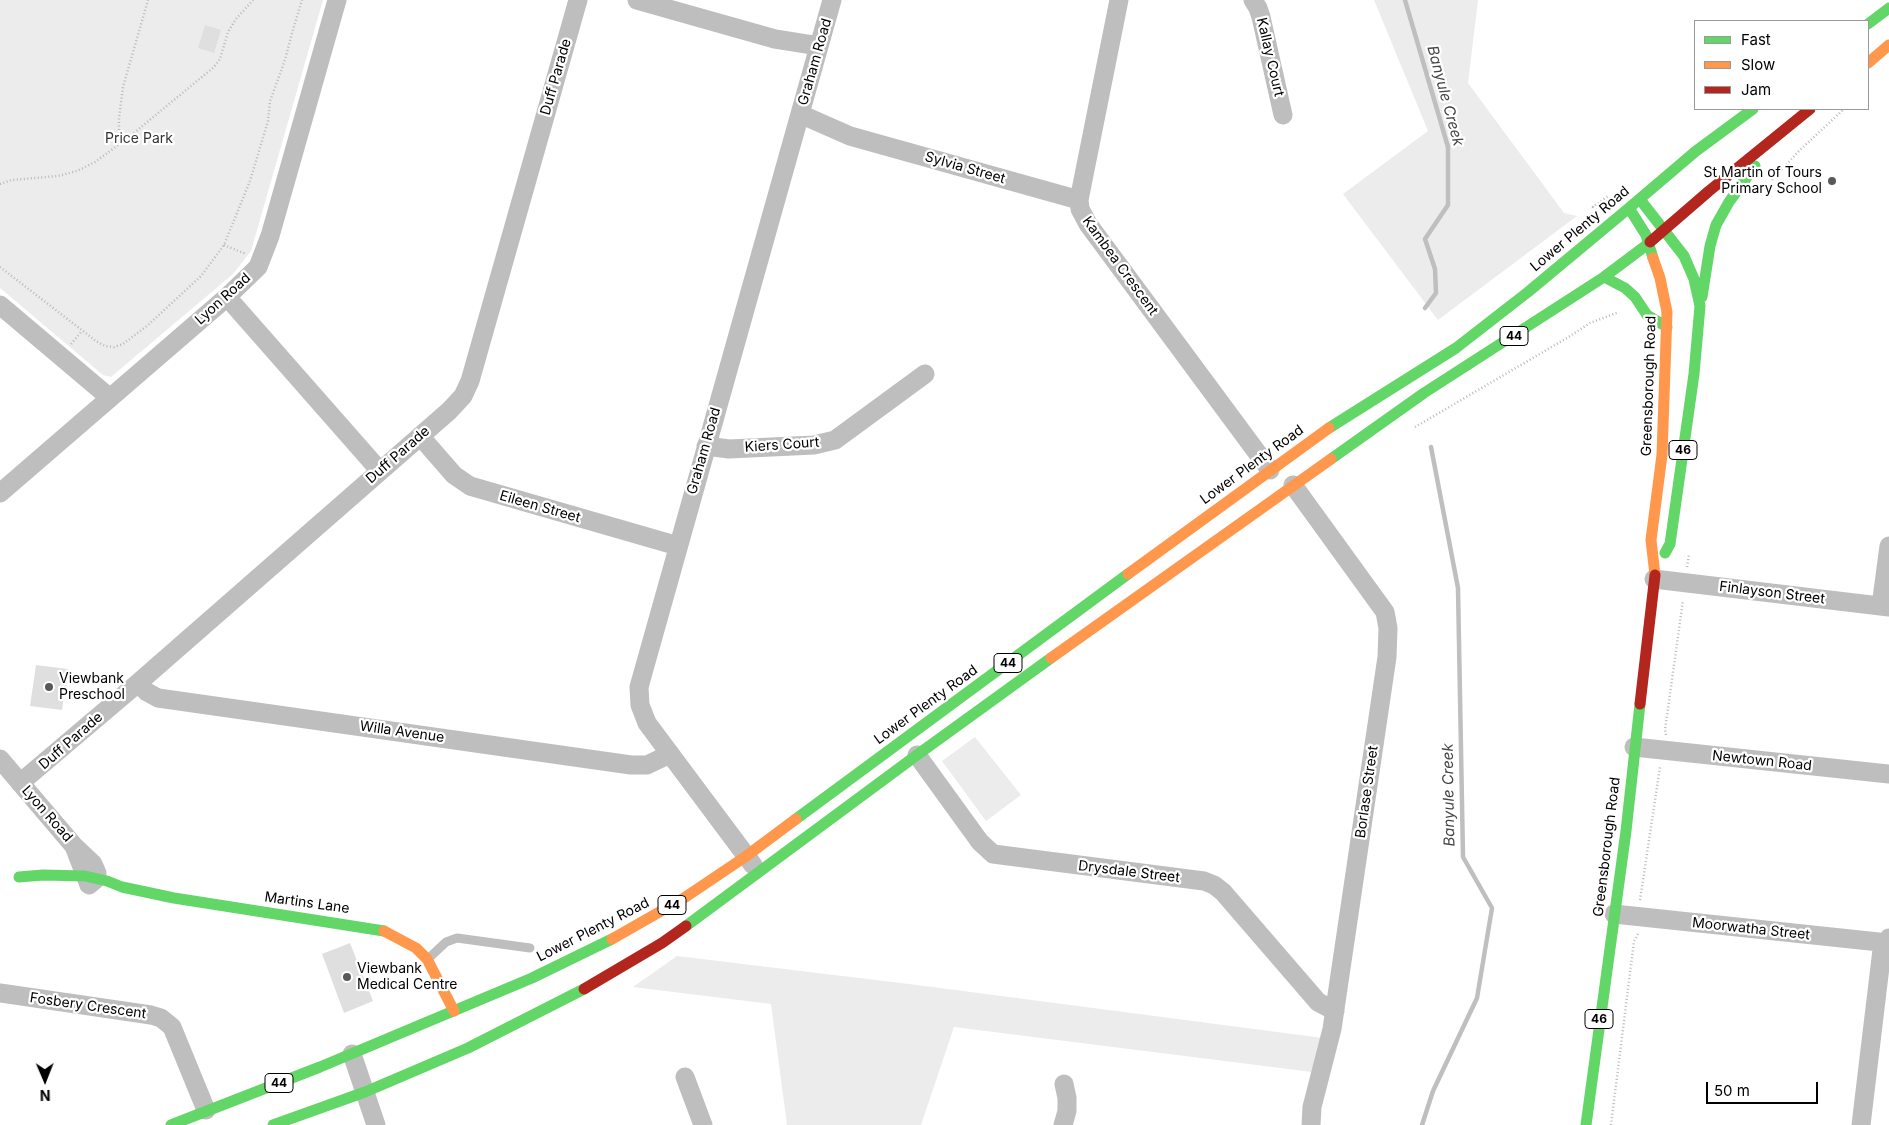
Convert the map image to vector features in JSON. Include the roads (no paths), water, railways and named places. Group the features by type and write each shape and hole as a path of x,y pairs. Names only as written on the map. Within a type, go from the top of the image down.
{"main road":[{"path":"1869,23 1889,8"},
{"path":"1869,61 1889,45"},
{"name":"Lower Plenty Road","path":"171,1125 352,1054 532,978 596,948 684,898 746,857 1270,470 1341,420 1456,348 1528,292 1639,199 1667,183 1696,151 1753,110"},
{"name":"44","path":"273,1125 365,1092 466,1044 546,1009 618,970 662,943 916,755 1293,484 1424,393 1604,277 1664,231 1709,191 1809,110"},
{"name":"46","path":"1699,325 1706,267 1716,225 1728,202 1776,136"},
{"path":"1681,199 1709,191"},
{"name":"Greensborough Road","path":"1639,199 1684,256 1694,279 1699,300 1699,325 1694,374 1670,544 1655,576"},
{"name":"Greensborough Road","path":"1586,1125 1626,831 1634,747 1655,576 1652,540 1662,455 1667,327 1664,295 1646,235 1629,208"},
{"path":"1604,277 1625,288 1635,297 1647,315 1667,327"},
{"name":"Martins Lane","path":"14,876 44,875 90,880 174,898 387,932 416,948 427,959 454,1010 459,1026"}],"street":[{"name":"Lyon Road","path":"0,493 254,272 264,254 337,0"},
{"name":"Duff Parade","path":"20,783 138,684 458,402 467,389 578,0"},
{"path":"637,0 818,52"},
{"name":"Graham Road","path":"759,873 643,715 640,705 639,687 832,0"},
{"name":"Kambea Crescent","path":"1119,0 1079,200 1080,208 1088,224 1270,470"},
{"name":"Kallay Court","path":"1253,0 1261,17 1282,115"},
{"name":"Sylvia Street","path":"798,121 1079,200"},
{"path":"227,297 380,471"},
{"path":"0,305 110,398"},
{"name":"Kiers Court","path":"706,446 729,448 804,445 835,440 925,374"},
{"name":"Eileen Street","path":"420,436 454,475 470,486 678,546"},
{"name":"Borlase Street","path":"1293,484 1385,612 1388,628 1387,657 1335,1011 1312,1107 1311,1125"},
{"path":"1885,606 1889,546"},
{"name":"Finlayson Street","path":"1655,576 1685,583 1885,606"},
{"name":"Willa Avenue","path":"138,684 158,698 631,765 647,765 670,754"},
{"name":"Newtown Road","path":"1634,747 1889,774"},
{"name":"Drysdale Street","path":"916,755 980,842 993,854 1204,881 1214,885 1223,892 1318,1002 1335,1011"},
{"name":"Lyon Road","path":"0,759 74,846 90,880"},
{"name":"Moorwatha Street","path":"1614,914 1888,941"},
{"path":"1861,1125 1882,950 1888,941"},
{"name":"Fosbery Crescent","path":"0,993 161,1018 172,1027 178,1038 206,1110"},
{"path":"352,1054 376,1125"},
{"path":"685,1077 704,1125"},
{"path":"1062,1125 1067,1111 1068,1098 1064,1084"}],"lane":[{"path":"427,959 446,942 457,938 530,948"},
{"path":"307,1112 309,1125"}],"waterway":[{"name":"Banyule Creek","path":"1405,0 1448,147 1448,205 1425,239 1435,269 1436,293 1425,308"},
{"name":"Banyule Creek","path":"1422,1125 1433,1091 1477,998 1492,908 1463,857 1458,588 1431,447"}],"place":[{"name":"St Martin of Tours Primary School","path":"1832,181"},
{"name":"Viewbank Preschool","path":"49,687"},
{"name":"Viewbank Medical Centre","path":"347,977"}],"park label":[{"name":"Price Park","path":"139,139"}]}
